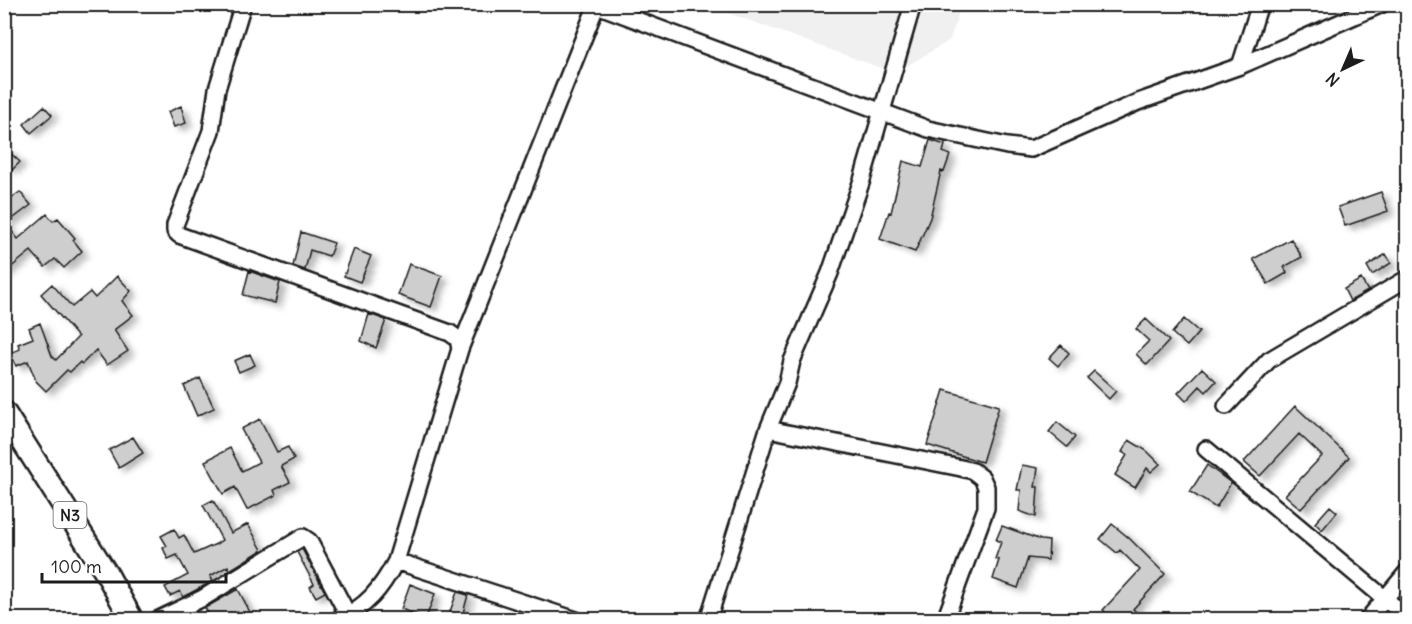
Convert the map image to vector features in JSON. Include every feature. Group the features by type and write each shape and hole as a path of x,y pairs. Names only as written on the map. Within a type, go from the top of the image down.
{"highway":[{"name":"N3","path":"4,412 108,576 132,620"}],"street":[{"path":"243,4 217,89 211,131 175,225 175,231 179,235 450,333 458,339 460,349"},
{"path":"708,620 768,429 787,383 792,362 830,273 883,112 913,4"},
{"path":"1240,66 1260,4"},
{"path":"157,620 203,598 303,537 309,541 343,617 368,602 385,581 396,561 460,349 596,5 928,129 1031,149 1138,102 1240,66 1382,4"},
{"path":"1226,406 1269,360 1407,278"},
{"path":"768,429 961,468 973,471 982,478 986,487 986,508 945,620"},
{"path":"1206,449 1407,618"},
{"path":"396,561 576,620"},
{"path":"1367,620 1407,571"}],"shaded area":[{"path":"706,5 961,5 950,40 895,73"}],"building":[{"path":"44,106 52,115 31,133 24,124"},
{"path":"181,106 186,123 174,127 168,112"},
{"path":"930,140 945,145 943,152 950,155 944,172 941,171 930,218 915,252 880,239 889,212 891,213 903,161 922,167"},
{"path":"4,147 20,162 12,170 4,163"},
{"path":"20,192 31,205 6,224 18,239 47,214 53,221 58,218 75,238 73,240 82,251 64,268 55,259 45,267 31,251 4,273 4,203"},
{"path":"1381,192 1388,211 1345,226 1338,207"},
{"path":"301,232 334,243 329,256 310,250 305,270 293,266"},
{"path":"1291,239 1302,257 1284,267 1287,273 1268,284 1253,259"},
{"path":"354,249 371,256 360,282 344,276"},
{"path":"1386,254 1391,263 1372,275 1367,266"},
{"path":"409,264 442,276 431,307 398,295"},
{"path":"249,271 280,282 275,303 243,295"},
{"path":"117,276 131,291 122,301 133,315 114,330 128,351 107,365 96,350 82,364 80,362 70,372 67,370 46,391 36,381 28,361 16,366 10,353 20,349 18,344 33,338 29,328 40,323 52,356 56,360 78,337 41,294 52,284 72,307 90,292 95,298"},
{"path":"1361,279 1368,291 1350,301 1344,289"},
{"path":"369,314 386,320 376,348 361,341"},
{"path":"1146,319 1169,341 1147,365 1136,354 1149,341 1136,329"},
{"path":"1184,319 1199,332 1187,346 1172,333"},
{"path":"1061,345 1069,353 1058,366 1049,358"},
{"path":"250,354 255,365 239,372 234,361"},
{"path":"1202,368 1216,381 1206,392 1200,386 1186,401 1178,393"},
{"path":"1094,371 1116,391 1109,399 1087,378"},
{"path":"200,378 214,408 197,416 184,386"},
{"path":"944,390 999,406 982,462 927,445"},
{"path":"1295,406 1349,457 1301,509 1285,495 1322,456 1299,434 1260,476 1244,462"},
{"path":"260,419 277,452 288,447 294,459 281,466 290,482 274,490 276,495 247,510 235,487 223,494 205,461 230,448 242,471 259,462 241,429"},
{"path":"1057,422 1075,437 1067,447 1049,432"},
{"path":"133,437 143,453 119,468 109,450"},
{"path":"1129,440 1147,451 1160,464 1151,472 1147,468 1135,488 1115,475 1127,455 1122,452"},
{"path":"1022,465 1038,468 1035,487 1038,487 1036,517 1019,511 1021,490 1017,490"},
{"path":"1207,465 1231,483 1216,508 1190,492"},
{"path":"213,500 231,533 248,524 262,550 230,570 228,566 210,576 213,581 183,597 180,591 170,596 165,587 188,575 177,555 168,559 163,548 167,546 161,536 174,529 179,538 184,535 194,554 222,540 203,505"},
{"path":"1330,506 1337,512 1322,530 1315,523"},
{"path":"1112,524 1165,574 1133,609 1145,620 1114,620 1103,610 1140,570 1120,550 1117,553 1100,539"},
{"path":"1002,526 1049,541 1048,560 1028,558 1018,588 993,579 999,560 995,559 1001,542 996,540"},
{"path":"302,549 325,592 316,597 310,587 314,584 297,552"},
{"path":"410,584 435,594 426,618 401,609"},
{"path":"238,589 254,620 212,620 205,608"},
{"path":"457,592 468,595 461,620 447,620"}]}
